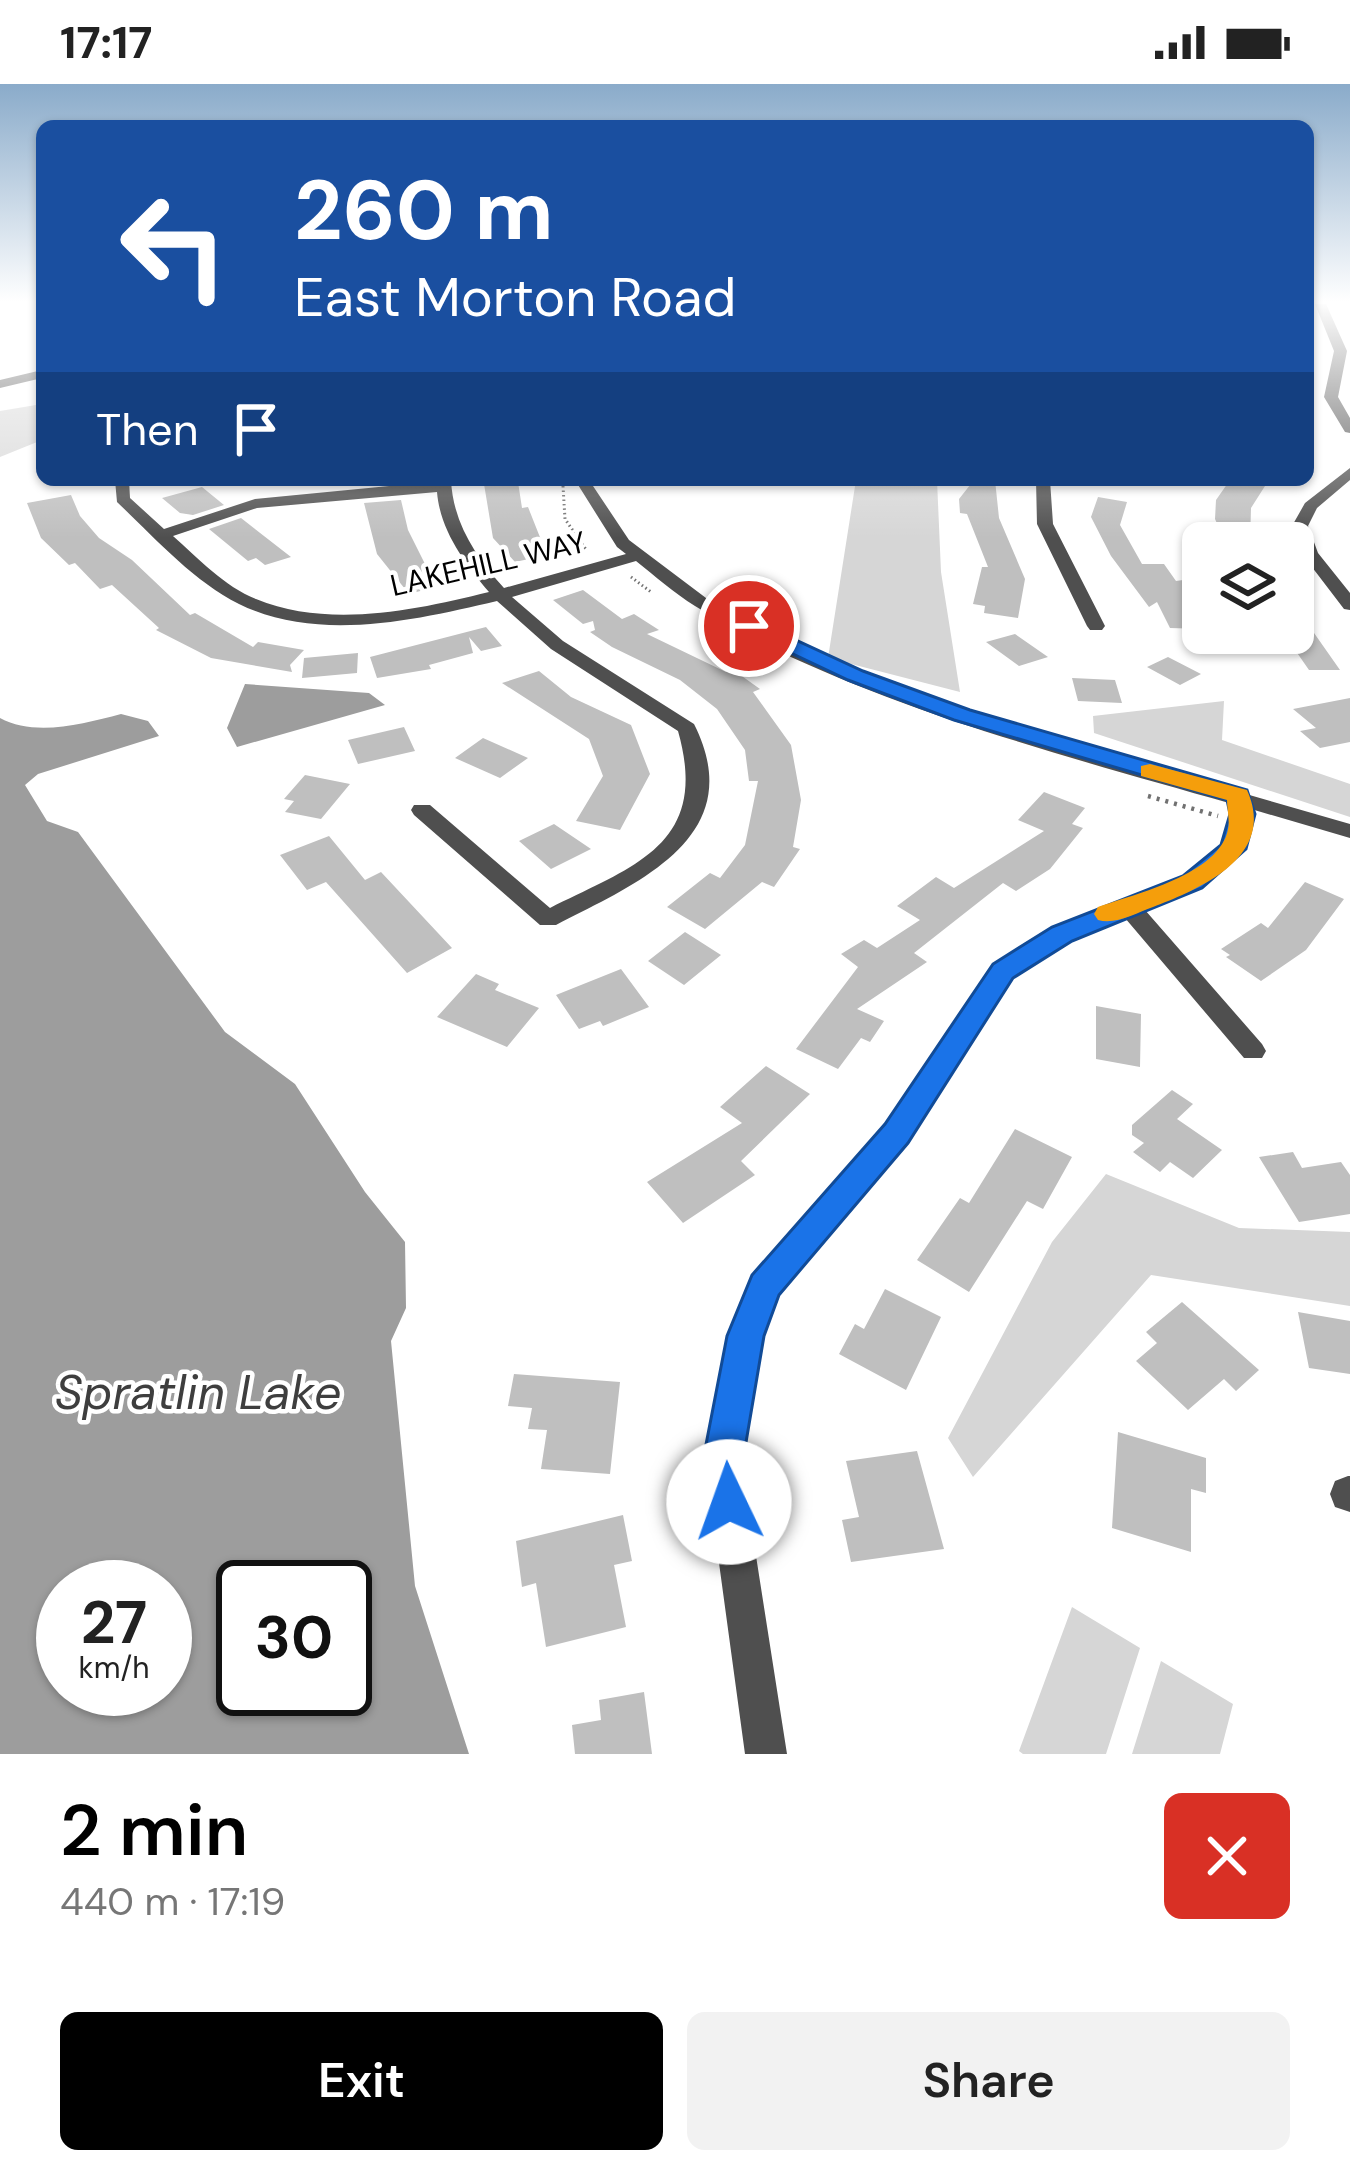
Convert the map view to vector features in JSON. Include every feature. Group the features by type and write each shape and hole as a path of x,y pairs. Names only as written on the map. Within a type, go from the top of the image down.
{"street":[{"path":"1337,382 1331,397 1350,429"},
{"path":"1350,472 1341,490 1310,506 1300,526 1310,554 1350,605"},
{"name":"LAKEHILL WAY","path":"122,486 122,499 245,601 284,614 356,620 403,615 636,556"},
{"path":"164,534 256,503 415,486"},
{"path":"422,810 548,919 651,864 676,841 698,796 687,728 538,632 458,541 444,486"},
{"path":"584,486 595,512 636,556 697,598 855,676 983,722 1350,831"},
{"path":"1043,486 1046,524 1096,626"},
{"path":"766,1754 723,1460 745,1336 764,1286 896,1134 1003,971 1062,934 1192,882 1223,862 1241,832 1239,796"},
{"path":"1127,905 1253,1051"}],"shaded area":[{"path":"36,405 36,442 0,457 0,411"},
{"path":"855,486 937,486 941,572 960,692 828,658"},
{"path":"1224,701 1222,740 1350,784 1350,817 1094,733 1093,716"},
{"path":"1106,1174 1239,1228 1350,1232 1350,1306 1151,1275 973,1477 948,1438 1052,1242"},
{"path":"1072,1607 1140,1648 1106,1754 1023,1754 1019,1751"},
{"path":"1161,1661 1233,1704 1220,1754 1132,1754"}],"water":[{"path":"245,684 369,693 385,705 237,747 227,728"},
{"name":"Spratlin Lake","path":"121,714 148,721 159,736 38,774 25,785 47,821 78,832 225,1032 295,1084 365,1192 405,1242 406,1308 391,1341 415,1586 469,1754 0,1754 0,718 28,727 75,725"}],"building":[{"path":"484,486 519,486 522,508 528,507 547,555 515,562 493,538"},
{"path":"969,486 996,486 999,518 1025,579 1018,618 984,613 985,606 973,604 982,567 988,567 967,514 960,513 959,499"},
{"path":"1226,486 1265,486 1251,508 1251,522 1215,519 1216,500"},
{"path":"202,487 224,505 193,515 180,513 162,498"},
{"path":"71,495 80,516 99,538 132,560 190,615 195,613 253,647 258,642 304,650 290,665 292,672 211,658 156,630 159,628 112,585 100,589 75,563 69,565 41,538 27,503"},
{"path":"1098,497 1127,502 1120,525 1142,564 1164,564 1176,581 1182,580 1182,628 1170,628 1157,602 1149,607 1111,556 1091,517"},
{"path":"401,500 408,530 425,564 443,585 409,594 377,554 364,503"},
{"path":"241,518 291,557 265,565 256,558 248,561 209,529"},
{"path":"583,590 622,619 634,614 659,630 647,634 726,672 732,669 760,689 753,692 791,745 801,800 793,847 800,849 774,887 762,882 705,929 667,907 710,873 720,878 745,845 758,781 749,781 745,750 717,709 680,680 612,647 590,632 595,630 593,621 583,624 553,600"},
{"path":"486,627 502,646 481,651 469,637 473,653 429,665 431,669 377,678 370,657"},
{"path":"1314,633 1340,670 1309,670 1298,654 1314,654"},
{"path":"1015,634 1048,657 1019,666 986,642"},
{"path":"358,653 357,673 302,678 304,658"},
{"path":"1168,657 1201,674 1180,685 1147,667"},
{"path":"539,671 571,697 631,725 650,774 620,830 576,821 603,776 589,739 502,683"},
{"path":"1072,678 1115,680 1122,703 1078,701"},
{"path":"1350,698 1350,742 1320,748 1300,731 1316,728 1293,709"},
{"path":"404,727 415,751 358,764 348,740"},
{"path":"483,738 528,758 500,778 455,758"},
{"path":"305,775 350,784 321,819 285,812 294,801 284,799"},
{"path":"1044,792 1085,808 1072,824 1083,828 1050,869 1016,891 1003,883 914,953 927,962 857,1009 884,1021 870,1042 861,1038 838,1069 796,1049 858,967 841,954 864,940 877,948 920,920 897,906 936,877 954,888 1044,831 1018,820"},
{"path":"554,824 591,849 551,869 519,841"},
{"path":"329,836 365,880 381,872 452,948 407,973 326,882 307,890 280,855"},
{"path":"1305,882 1344,899 1306,950 1261,981 1226,957 1230,955 1221,949 1261,923 1268,928"},
{"path":"685,932 721,955 684,985 648,961"},
{"path":"621,969 649,1007 603,1026 600,1021 579,1029 556,995"},
{"path":"476,974 499,984 495,990 539,1008 507,1047 437,1017"},
{"path":"1096,1006 1141,1014 1140,1067 1096,1059"},
{"path":"766,1066 810,1094 741,1161 755,1175 683,1223 647,1182 742,1123 720,1107"},
{"path":"1172,1090 1193,1104 1177,1119 1222,1150 1193,1178 1170,1162 1160,1172 1133,1152 1144,1143 1132,1135 1132,1125"},
{"path":"1015,1129 1072,1157 1043,1209 1027,1201 969,1292 917,1260 960,1198 969,1203"},
{"path":"1293,1152 1302,1168 1341,1162 1350,1175 1350,1214 1299,1222 1259,1157"},
{"path":"885,1289 941,1317 906,1390 839,1354 855,1324 864,1329"},
{"path":"1182,1302 1259,1370 1236,1391 1224,1379 1188,1410 1136,1361 1157,1343 1146,1332"},
{"path":"1298,1312 1350,1321 1350,1374 1309,1368"},
{"path":"514,1374 620,1382 610,1474 541,1469 547,1430 528,1429 532,1408 508,1406"},
{"path":"1118,1432 1206,1458 1206,1493 1191,1489 1191,1552 1112,1528"},
{"path":"917,1451 944,1549 851,1562 842,1520 859,1517 846,1461"},
{"path":"623,1515 632,1561 614,1565 626,1627 546,1647 536,1583 522,1587 516,1541"},
{"path":"644,1692 652,1754 575,1754 572,1725 601,1720 599,1700"}],"slow traffic":[{"path":"1108,914 1192,882 1223,862 1241,832 1239,796 1150,771"}],"route":[{"path":"729,1502 723,1460 745,1336 764,1286 896,1134 1003,971 1062,934 1192,882 1223,862 1241,832 1243,814 1239,796 962,715 855,676 749,626"}]}
